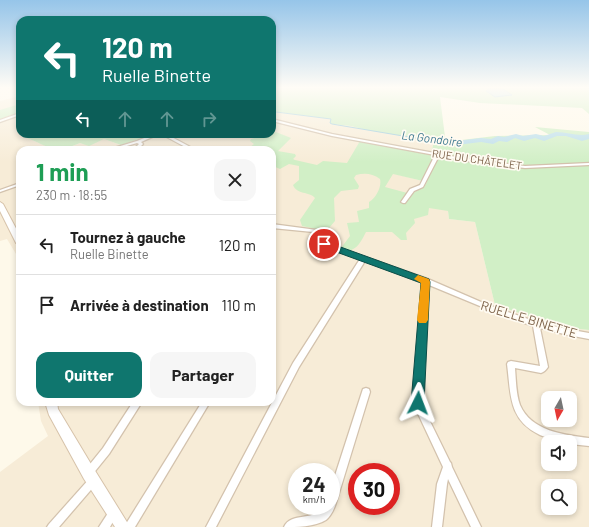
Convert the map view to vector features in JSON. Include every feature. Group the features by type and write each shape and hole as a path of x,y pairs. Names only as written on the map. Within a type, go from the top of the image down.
{"main road":[{"path":"0,204 16,235"},
{"path":"52,406 53,411 90,477 114,511 123,527"}],"street":[{"path":"0,121 16,115"},
{"name":"RUE DU CHÂTELET","path":"276,121 332,135 461,159 524,166 589,164"},
{"path":"124,146 148,138"},
{"path":"171,138 186,146"},
{"path":"138,142 141,144 139,146"},
{"path":"403,202 412,190 422,186 438,154"},
{"path":"0,191 16,185"},
{"name":"RUELLE BINETTE","path":"276,226 315,231 320,242 324,244 426,282 498,312 589,336"},
{"path":"276,403 296,365 363,259"},
{"path":"426,282 418,403 476,527"},
{"path":"536,323 544,367 541,370 536,371 511,364 517,407 525,419 541,431 558,438 589,442"},
{"path":"340,474 366,392"},
{"path":"52,527 90,477 135,406"},
{"path":"129,527 204,406"},
{"path":"211,527 274,406"},
{"path":"437,527 442,484 448,466"},
{"path":"104,527 114,511"},
{"path":"289,527 293,523 320,520 325,515"}],"shaded area":[{"path":"0,113 16,113 16,138 27,138 46,146 16,146 16,254 7,239 0,241"},
{"path":"276,113 281,113 331,119 332,124 434,141 431,154 379,170 427,182 424,187 413,192 448,211 449,219 475,222 495,305 561,327 589,330 589,527 0,527 0,472 48,436 41,421 39,406 276,406 276,146 73,146 80,143 89,145 104,139 121,145 142,138 276,138"}],"green space":[{"path":"0,113 16,113 16,113 0,119"},
{"path":"281,113 442,113 445,137 453,141 495,136 550,135 535,127 589,132 589,330 561,327 495,305 475,222 449,219 448,211 429,208 428,215 414,219 415,223 406,233 407,240 401,240 392,232 366,232 359,244 353,249 346,250 341,248 350,236 347,223 359,222 357,211 369,208 369,202 378,192 380,179 374,176 365,174 356,175 354,178 359,186 358,189 341,191 334,198 335,221 328,229 333,239 325,240 316,229 302,226 300,220 315,198 310,194 300,192 293,185 299,180 299,166 289,164 280,169 276,167 276,146 252,146 254,144 250,141 251,139 276,138 276,132 291,138 278,151 295,154 296,156 293,159 295,160 317,165 323,161 347,163 360,141 431,154 434,141 332,124 330,123 331,119","holes":["393,174 427,182 424,187 411,194 385,187"]},
{"path":"27,138 142,138 121,145 104,139 89,146 80,143 71,146 46,146"}],"waterway":[{"name":"La Gondoire","path":"281,113 331,119 330,123 332,124 409,137"},
{"name":"La Gondoire","path":"434,141 457,143 481,140 493,142 498,138 507,140 507,138 516,136 524,139 527,137 536,136 544,139 556,134 567,134 582,139 589,136"},
{"name":"La Gondoire","path":"402,136 434,141"}],"slow traffic":[{"path":"418,279 426,282 423,320"}],"route":[{"path":"324,244 426,282 420,352 418,403"}]}
